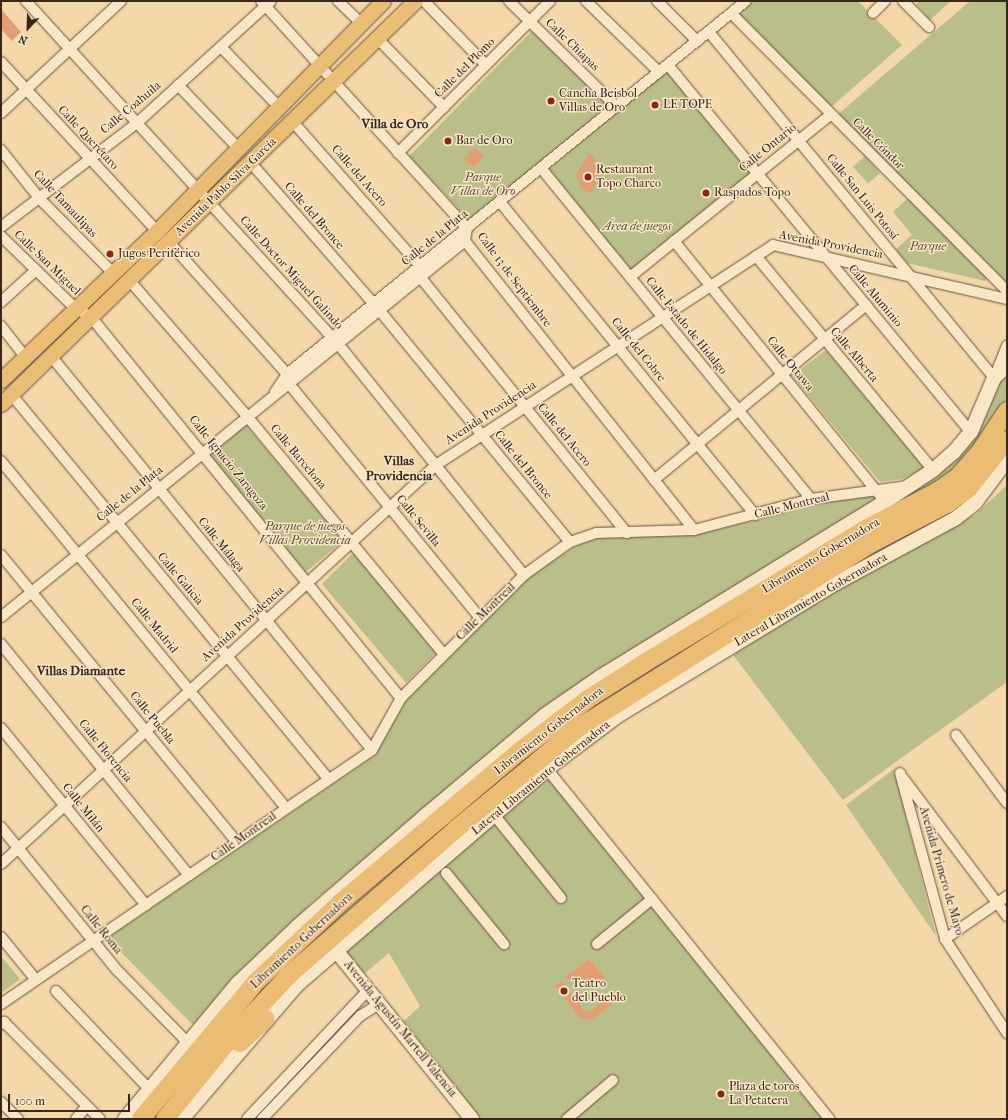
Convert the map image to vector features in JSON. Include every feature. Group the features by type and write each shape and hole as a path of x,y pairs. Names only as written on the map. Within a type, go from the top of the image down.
{"highway":[{"name":"Libramiento Gobernadora","path":"141,1119 256,981 411,843 588,698 864,530 953,480 980,452 1007,412"},
{"name":"Libramiento Gobernadora","path":"165,1119 253,1012 614,704 872,543 947,504 969,488 1007,440"},
{"path":"411,843 426,815"},
{"path":"196,1081 266,1019"}],"main road":[{"name":"Avenida Pablo Silva García","path":"1,380 157,231 278,106 383,1"},
{"name":"Avenida Pablo Silva García","path":"6,399 335,82 415,1"}],"street":[{"name":"Calle Doctor Miguel Galindo","path":"26,1 336,341 524,575"},
{"path":"1,113 122,1"},
{"path":"338,1 361,23"},
{"path":"424,1 486,65"},
{"name":"Calle Chiapas","path":"508,1 617,107"},
{"name":"Calle del Plomo","path":"398,153 550,1"},
{"path":"586,1 659,72"},
{"path":"657,1 697,41"},
{"path":"873,13 885,1"},
{"path":"903,1 929,27"},
{"name":"Calle de la Plata","path":"1,616 246,415 275,392 290,385 336,341 377,307 420,266 732,14 742,2"},
{"name":"Calle Coahuila","path":"1,227 137,123 266,3"},
{"name":"Calle 13 de Septiembre","path":"266,3 319,65 467,228 465,241 694,530"},
{"name":"Calle Cóndor","path":"732,14 830,115 1005,288"},
{"name":"Calle San Luis Potosí","path":"709,32 994,378"},
{"path":"378,39 444,107"},
{"path":"221,46 278,106"},
{"name":"Calle Querétaro","path":"1,62 157,231"},
{"name":"Calle Aluminio","path":"668,65 971,432"},
{"path":"178,85 237,148"},
{"name":"Calle Ontario","path":"630,277 830,115"},
{"name":"Calle del Acero","path":"293,122 420,266"},
{"name":"Calle Tamaulipas","path":"1,150 39,198 113,273"},
{"name":"Calle del Bronce","path":"251,163 377,307 570,542"},
{"name":"Calle Estado de Hidalgo","path":"541,168 811,499"},
{"name":"Calle del Cobre","path":"500,202 755,515"},
{"name":"Calle San Miguel","path":"1,236 75,308"},
{"name":"Calle de la Plata","path":"377,307 421,278 465,241"},
{"name":"Calle Ottawa","path":"674,241 885,502"},
{"path":"169,242 287,374 290,385"},
{"name":"Avenida Providencia","path":"1,864 436,465 773,245 909,274 1007,299"},
{"name":"Calle Alberta","path":"756,256 933,470"},
{"path":"1,302 36,270"},
{"name":"Calle del Acero","path":"421,278 627,533"},
{"name":"Calle Barcelona","path":"130,281 246,415 444,653"},
{"path":"984,293 1005,288"},
{"path":"654,480 866,305"},
{"name":"Calle Ignacio Zaragoza","path":"75,308 91,318 308,582 400,698"},
{"path":"1,326 25,357"},
{"name":"Calle de la Plata","path":"275,392 287,374 336,341"},
{"name":"Calle Montreal","path":"1,1004 372,750 400,698 524,575 570,542 596,534 694,530 811,499 874,489 908,486 933,470 954,452 971,432 1007,346"},
{"name":"Calle Málaga","path":"51,356 372,750"},
{"path":"994,378 1007,366"},
{"name":"Calle Sevilla","path":"290,385 480,618"},
{"name":"Calle Galicia","path":"6,399 116,522 328,779"},
{"name":"Lateral Libramiento Gobernadora","path":"543,764 626,711 836,583 956,518 975,503 1007,460"},
{"name":"Calle Madrid","path":"1,461 286,808"},
{"path":"125,1119 254,967 426,815 545,715 600,677 885,502 908,486"},
{"name":"Calle Puebla","path":"1,555 237,842"},
{"name":"Calle Florencia","path":"1,644 189,875"},
{"name":"Calle Milán","path":"1,728 146,905"},
{"path":"956,735 1007,803"},
{"path":"543,764 830,1119"},
{"name":"Avenida Primero de Mayo","path":"997,903 900,773 945,939 1007,1033"},
{"path":"499,820 561,898"},
{"name":"Calle Roma","path":"1,826 117,970 188,1043"},
{"path":"446,872 504,944"},
{"path":"945,939 1007,896"},
{"path":"598,944 652,899"},
{"path":"997,903 1007,916"},
{"path":"1,937 36,980"},
{"path":"182,1119 266,1019 331,945"},
{"name":"Avenida Agustín Martell Valencia","path":"331,945 472,1119"},
{"path":"255,1117 368,990"},
{"path":"56,991 149,1089"},
{"path":"255,1117 360,1016 379,1004"},
{"path":"1,1024 4,1022 82,1114 100,1119"},
{"path":"567,1119 613,1080"},
{"path":"1,1102 18,1119"}],"green space":[{"path":"753,1 858,1 902,45 830,108 739,15"},
{"path":"919,1 951,1 930,20 916,4"},
{"path":"970,1 1007,1 1007,284 837,115"},
{"name":"Parque Villas de Oro","path":"533,30 609,106 469,220 409,156"},
{"name":"Área de juegos","path":"667,70 753,173 631,275 545,172"},
{"path":"865,156 880,173 868,184 853,166"},
{"name":"Parque","path":"908,198 987,278 985,281 907,263 896,249 912,235 893,212"},
{"path":"826,350 925,468 903,479 880,482 792,376"},
{"path":"1007,371 1007,398 975,447 947,477 909,498 907,493 951,461"},
{"name":"Parque de juegos Villas Providencia","path":"246,425 343,541 306,572 208,456"},
{"path":"1007,485 1007,682 843,800 733,655 840,588 976,514"},
{"path":"871,492 877,501 567,692 314,901 232,980 193,1025 107,938 374,756 405,701 529,577 577,545 597,538 695,535"},
{"path":"353,553 357,554 436,653 406,683 322,584"},
{"path":"894,769 936,936 846,805"},
{"path":"548,776 825,1119 481,1119 404,1021 420,1006 389,953 364,974 343,949"},
{"path":"1,956 20,979 1,993"}],"building":[{"path":"1,9 21,32 12,41 1,29"},
{"path":"474,147 484,155 474,168 464,159"},
{"name":"Restaurant Topo Charco","path":"590,153 602,170 591,194 581,188 576,174"},
{"path":"589,959 605,978 586,988 565,977"},
{"path":"561,981 585,1011 591,1011 616,991 621,997 592,1020 580,1018 555,986"}],"place":[{"name":"Cancha Beisbol Villas de Oro","path":"551,101"},
{"name":"LE TOPE","path":"655,105"},
{"name":"Bar de Oro","path":"448,141"},
{"name":"Restaurant Topo Charco","path":"588,177"},
{"name":"Raspados Topo","path":"706,193"},
{"name":"Jugos Periférico","path":"110,254"},
{"name":"Teatro del Pueblo","path":"564,991"},
{"name":"Plaza de toros La Petatera","path":"721,1094"}],"district":[{"name":"Villa de Oro","path":"395,124"},
{"name":"Villas Providencia","path":"399,470"},
{"name":"Villas Diamante","path":"81,671"}]}
